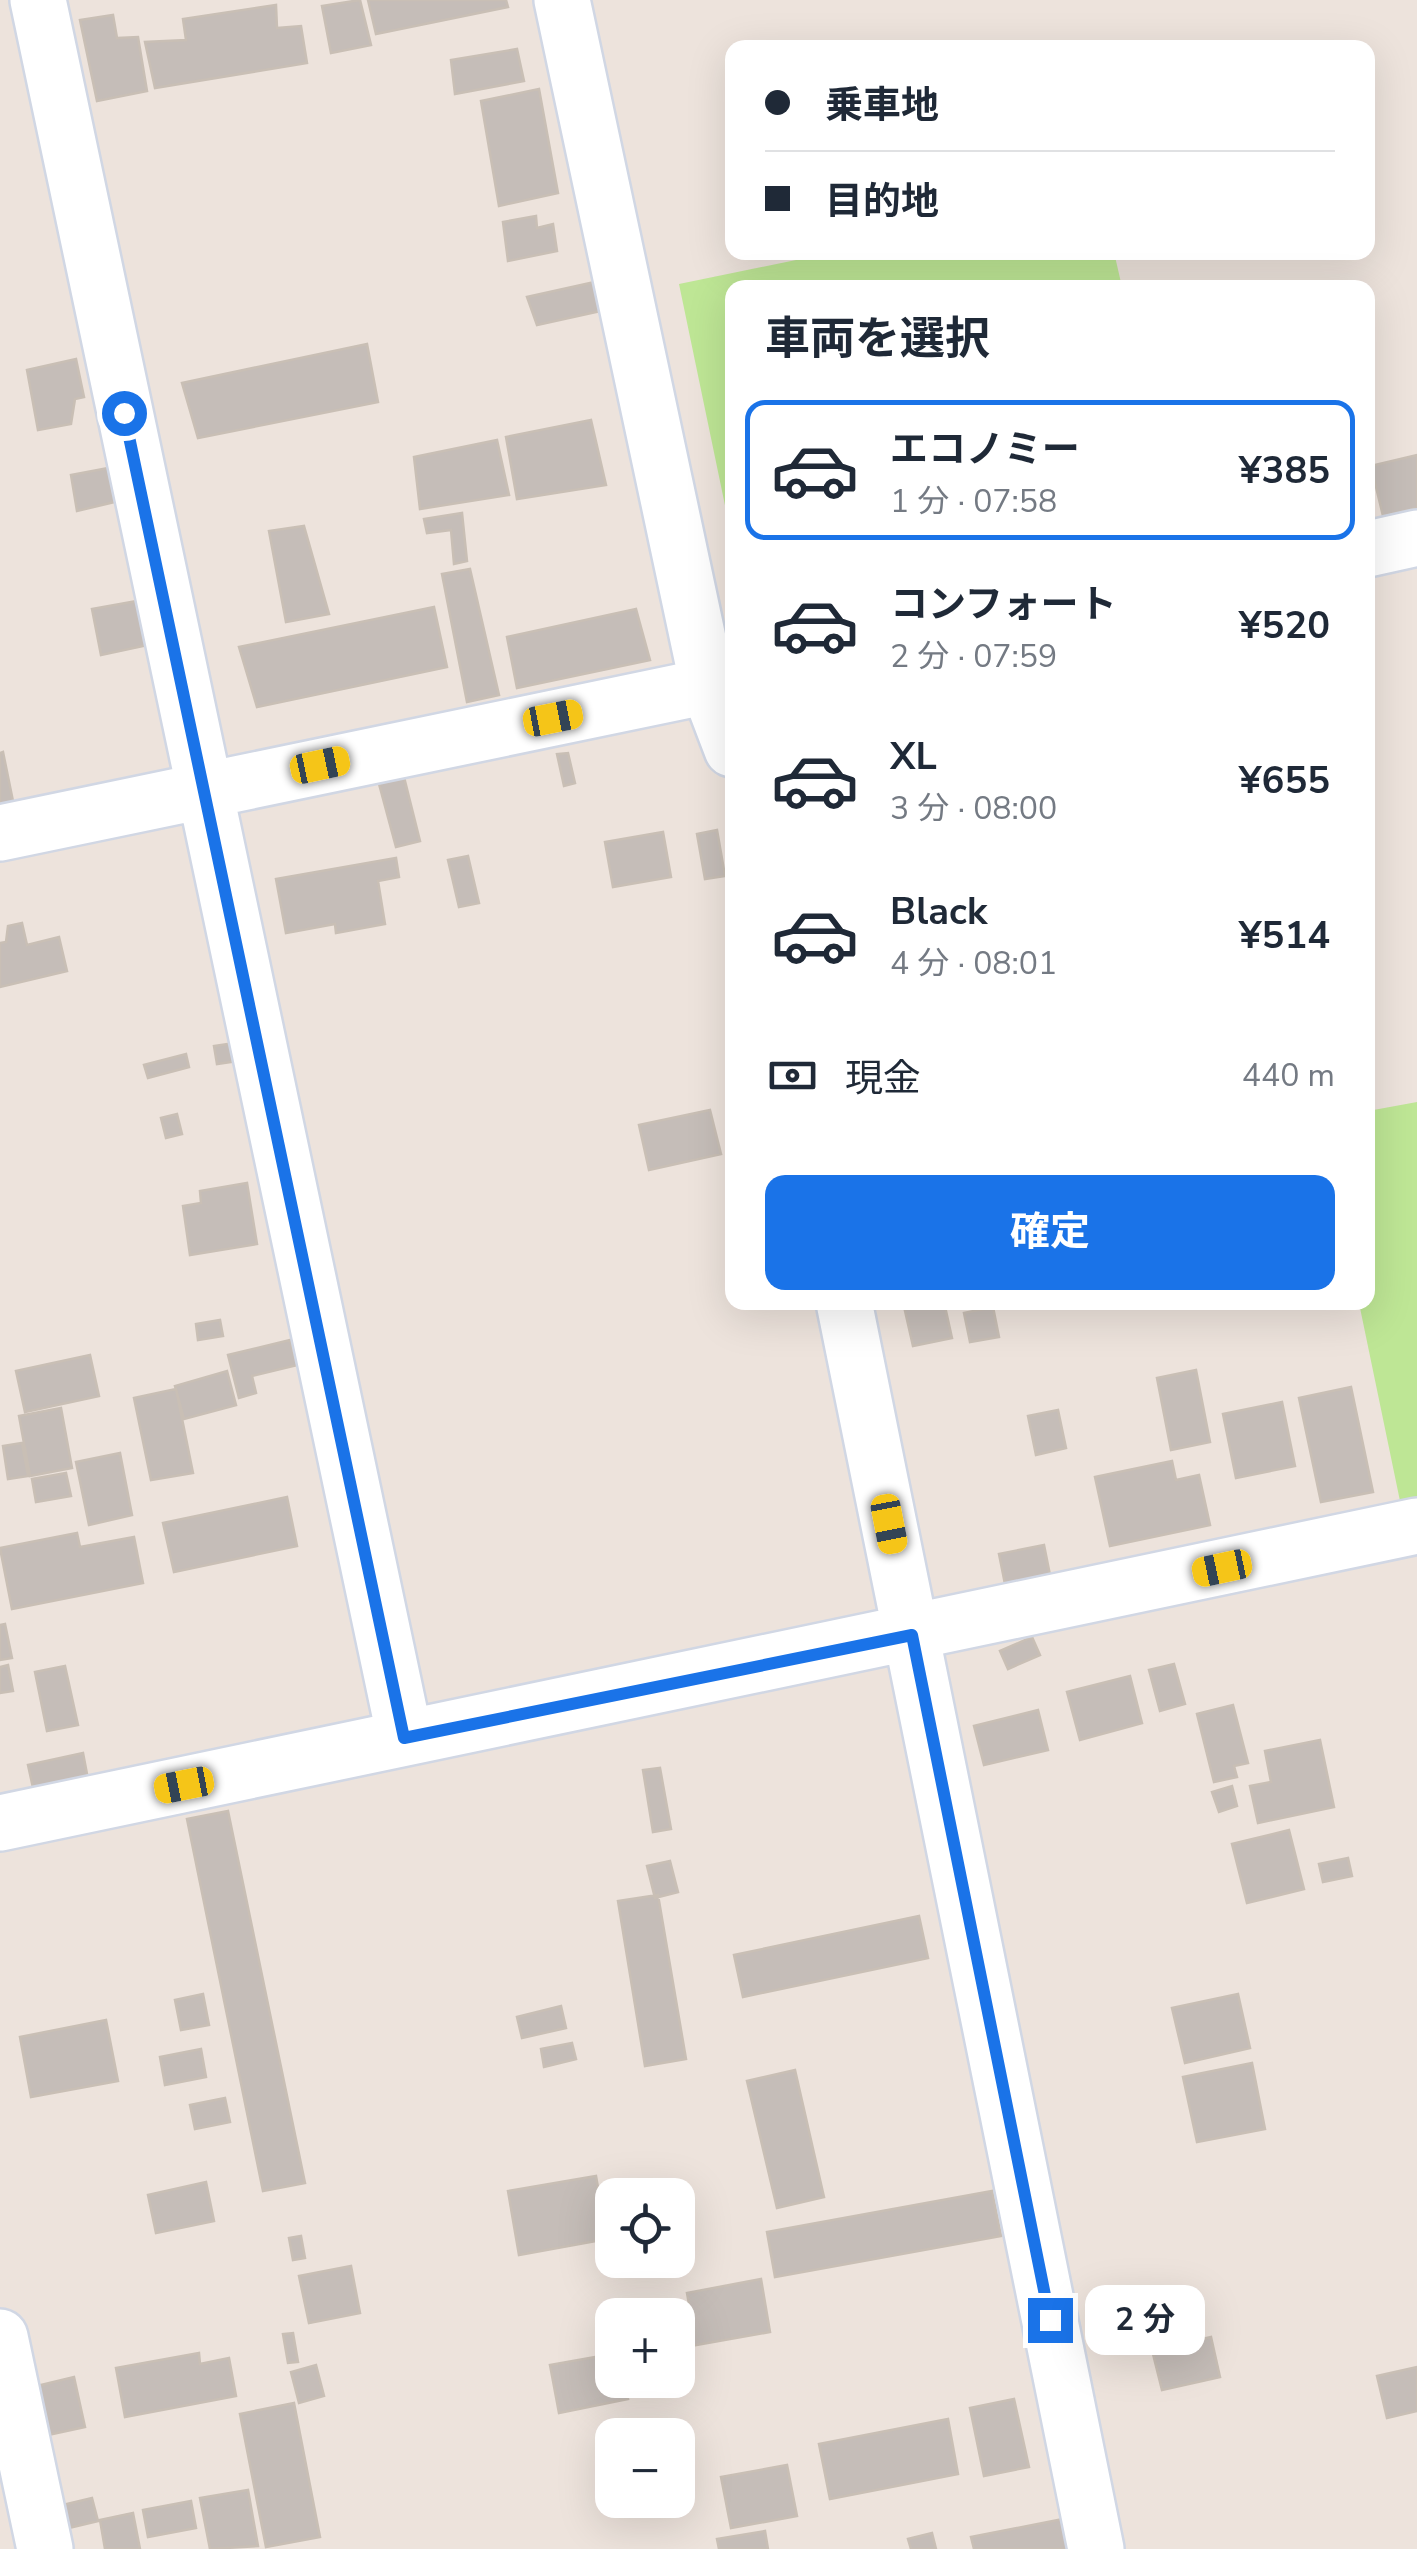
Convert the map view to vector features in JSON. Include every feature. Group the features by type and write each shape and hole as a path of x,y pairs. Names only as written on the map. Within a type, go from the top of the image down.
{"street":[{"path":"38,0 404,1738"},
{"path":"562,0 725,711"},
{"path":"1375,547 1417,538"},
{"path":"0,833 720,684"},
{"path":"846,1310 1096,2549"},
{"path":"0,1823 912,1635 1417,1526"},
{"path":"0,2338 45,2549"}],"green space":[{"path":"796,260 1116,260 1120,280 725,280 725,505 679,284"},
{"path":"1417,1102 1417,1497 1400,1501 1360,1310 1375,1310 1375,1110"}],"building":[{"path":"360,0 371,45 331,53 322,6"},
{"path":"368,0 506,0 508,7 376,34"},
{"path":"276,5 277,28 301,26 307,63 155,88 145,42 186,40 183,19"},
{"path":"113,15 117,38 138,37 147,91 97,101 80,20"},
{"path":"517,49 524,81 455,94 451,60"},
{"path":"539,89 558,193 499,206 481,101"},
{"path":"536,216 537,228 553,224 557,251 508,261 503,222"},
{"path":"599,281 605,310 537,325 527,297"},
{"path":"367,344 378,402 198,438 182,383"},
{"path":"76,359 84,397 75,399 71,424 38,430 27,370"},
{"path":"591,420 606,485 517,499 506,437"},
{"path":"497,440 509,495 420,509 414,457"},
{"path":"1417,455 1417,508 1383,516 1375,465"},
{"path":"119,466 127,499 77,511 71,475"},
{"path":"462,513 467,561 454,564 451,530 427,533 424,519"},
{"path":"304,526 329,614 286,622 269,531"},
{"path":"470,569 499,695 467,702 442,574"},
{"path":"137,601 152,644 101,655 92,609"},
{"path":"434,607 447,667 257,707 239,647"},
{"path":"636,609 650,660 517,688 507,637"},
{"path":"3,752 16,816 0,819 0,753"},
{"path":"568,753 575,783 564,786 557,754"},
{"path":"403,773 420,841 396,847 378,780"},
{"path":"717,830 725,876 705,879 697,834"},
{"path":"663,832 671,877 613,887 605,842"},
{"path":"468,856 479,903 459,907 448,860"},
{"path":"396,858 399,877 378,881 385,924 336,933 335,924 286,933 276,879"},
{"path":"22,923 27,945 59,937 67,971 0,987 0,943 6,942 8,926"},
{"path":"235,1043 238,1061 217,1064 214,1046"},
{"path":"186,1054 189,1067 148,1078 144,1065"},
{"path":"710,1110 721,1154 649,1170 639,1125"},
{"path":"177,1114 182,1134 166,1138 161,1118"},
{"path":"247,1183 257,1244 190,1255 183,1206 201,1203 200,1191"},
{"path":"905,1310 946,1310 952,1338 913,1346"},
{"path":"994,1310 999,1337 970,1342 964,1313"},
{"path":"220,1320 223,1336 198,1340 196,1324"},
{"path":"290,1340 297,1365 252,1376 256,1393 239,1398 228,1355"},
{"path":"90,1355 99,1396 25,1412 16,1371"},
{"path":"1196,1370 1210,1442 1171,1450 1157,1378"},
{"path":"227,1371 236,1405 184,1419 175,1386"},
{"path":"1351,1387 1373,1492 1321,1502 1299,1398"},
{"path":"176,1389 193,1473 151,1480 134,1398"},
{"path":"1282,1402 1295,1466 1236,1478 1223,1414"},
{"path":"61,1408 72,1468 30,1476 19,1416"},
{"path":"1058,1410 1066,1448 1036,1455 1028,1416"},
{"path":"22,1443 28,1476 8,1479 3,1446"},
{"path":"120,1453 132,1515 89,1525 76,1462"},
{"path":"1172,1461 1176,1480 1199,1475 1210,1525 1110,1546 1095,1477"},
{"path":"66,1473 71,1496 36,1502 32,1479"},
{"path":"287,1497 297,1546 174,1572 163,1523"},
{"path":"77,1533 80,1547 134,1537 143,1583 12,1609 0,1548"},
{"path":"1044,1545 1050,1575 1005,1584 999,1554"},
{"path":"5,1624 12,1658 0,1660 0,1625"},
{"path":"1032,1637 1040,1655 1008,1669 1000,1651"},
{"path":"1174,1664 1185,1704 1160,1711 1149,1670"},
{"path":"8,1665 13,1691 0,1693 0,1667"},
{"path":"65,1666 78,1725 47,1731 35,1672"},
{"path":"1130,1676 1142,1723 1080,1740 1067,1692"},
{"path":"1233,1705 1248,1763 1234,1766 1237,1777 1214,1782 1197,1714"},
{"path":"1038,1710 1048,1750 984,1765 974,1726"},
{"path":"1320,1740 1334,1807 1258,1823 1250,1786 1271,1782 1265,1751"},
{"path":"83,1753 91,1795 37,1806 28,1765"},
{"path":"660,1768 671,1829 653,1832 643,1770"},
{"path":"1232,1786 1237,1806 1219,1812 1212,1792"},
{"path":"228,1811 305,2183 263,2191 187,1819"},
{"path":"1289,1830 1304,1889 1247,1903 1232,1844"},
{"path":"1348,1858 1352,1876 1323,1882 1319,1864"},
{"path":"670,1861 678,1892 655,1898 647,1866"},
{"path":"658,1895 686,2059 645,2066 618,1901"},
{"path":"919,1916 928,1958 743,1997 734,1955"},
{"path":"203,1994 209,2025 181,2030 175,2000"},
{"path":"1238,1994 1250,2048 1185,2063 1172,2008"},
{"path":"561,2006 566,2028 522,2038 517,2017"},
{"path":"106,2020 118,2081 31,2097 20,2037"},
{"path":"572,2043 576,2059 544,2067 541,2049"},
{"path":"201,2049 206,2077 165,2085 160,2057"},
{"path":"1252,2063 1265,2129 1197,2142 1183,2077"},
{"path":"795,2070 824,2197 777,2208 747,2081"},
{"path":"225,2098 230,2122 195,2129 190,2105"},
{"path":"596,2176 595,2241 519,2255 508,2191"},
{"path":"206,2182 214,2221 156,2233 148,2195"},
{"path":"992,2191 1001,2236 775,2277 767,2232"},
{"path":"301,2236 305,2258 293,2260 289,2238"},
{"path":"351,2266 360,2313 309,2323 299,2276"},
{"path":"761,2279 770,2332 695,2345 695,2298 688,2298 687,2293"},
{"path":"293,2333 298,2362 288,2363 283,2334"},
{"path":"1211,2337 1220,2377 1162,2390 1152,2350"},
{"path":"199,2353 200,2364 229,2358 236,2396 125,2417 116,2368"},
{"path":"595,2357 595,2398 628,2399 559,2413 550,2365"},
{"path":"316,2365 324,2396 299,2403 291,2372"},
{"path":"1417,2367 1417,2411 1387,2418 1377,2376"},
{"path":"74,2377 85,2427 48,2435 37,2386"},
{"path":"1014,2399 1029,2467 984,2476 970,2408"},
{"path":"294,2403 320,2537 266,2547 240,2414"},
{"path":"948,2419 958,2474 830,2499 819,2444"},
{"path":"787,2465 797,2516 731,2528 721,2477"},
{"path":"248,2490 258,2546 210,2549 200,2498"},
{"path":"92,2498 98,2521 69,2528 63,2505"},
{"path":"191,2501 196,2528 148,2537 143,2510"},
{"path":"133,2513 140,2549 105,2549 100,2520"},
{"path":"1068,2518 1074,2549 974,2549 971,2537"},
{"path":"765,2531 768,2549 719,2549 717,2539"},
{"path":"932,2533 936,2549 911,2549 908,2539"}],"route":[{"path":"124,413 404,1738 912,1635 1050,2320"}]}
